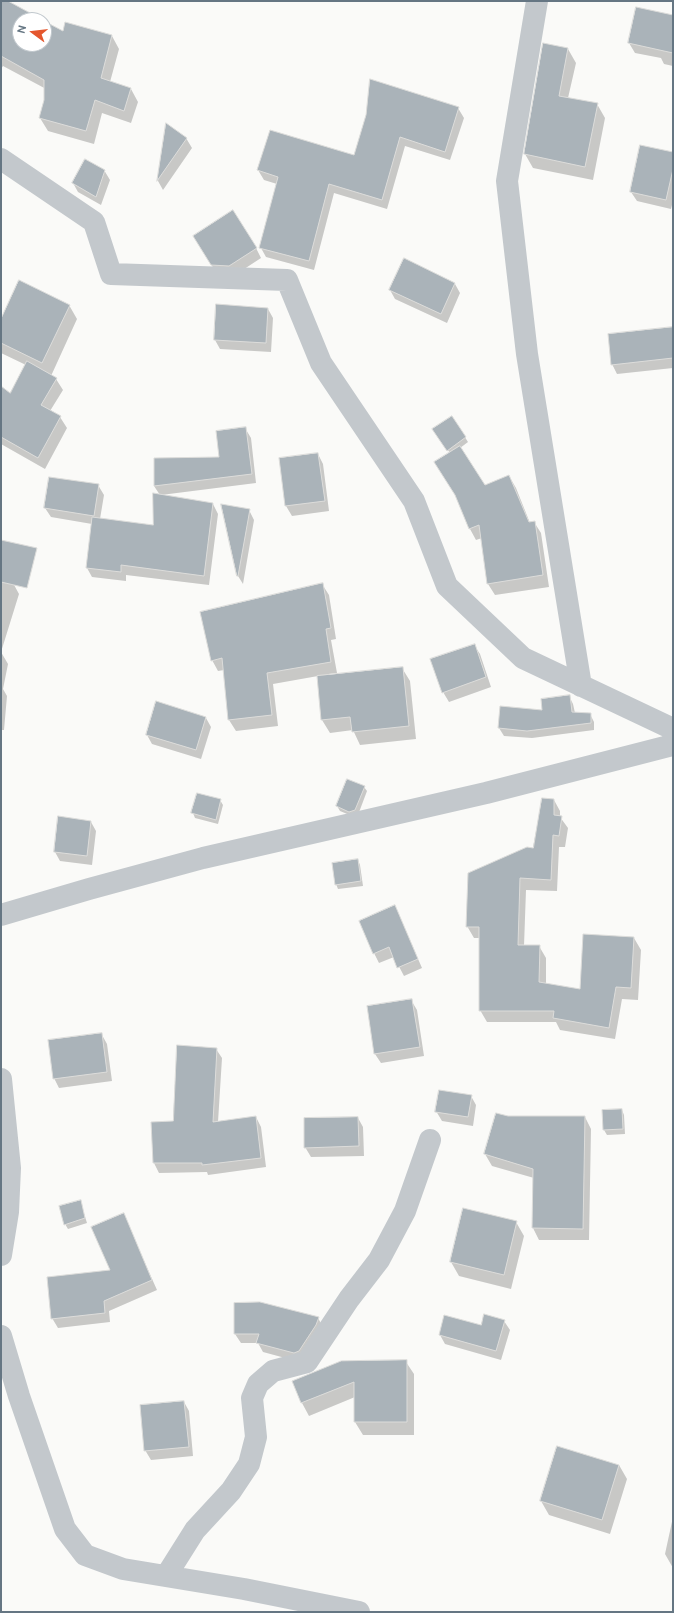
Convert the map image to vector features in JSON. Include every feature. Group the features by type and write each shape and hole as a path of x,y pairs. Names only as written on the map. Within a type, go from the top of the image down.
{"street":[{"path":"537,1 507,181 527,354 581,686"},
{"path":"1,159 94,222 111,274 287,280 321,363 414,501 447,586 523,658 673,729"},
{"path":"1,915 203,858 486,793 673,745"},
{"path":"1,1079 10,1168 8,1212 1,1255"},
{"path":"166,1576 195,1530 231,1491 249,1464 256,1438 252,1398 258,1384 273,1371 307,1362 349,1299 379,1260 405,1211 430,1140"},
{"path":"1,1336 19,1396 65,1529 85,1555 123,1569 244,1589 359,1612"}],"building":[{"path":"1,1 8,1 28,12 12,12 12,52 52,52 52,25 63,31 65,22 112,35 101,78 131,88 124,111 95,100 86,131 39,118 44,100 44,80 1,56"},
{"path":"636,7 673,15 673,53 628,43"},
{"path":"543,43 568,48 559,96 598,103 585,167 524,154"},
{"path":"370,79 459,107 445,152 400,137 382,200 329,184 309,261 259,248 278,177 257,170 270,130 354,155 366,115"},
{"path":"166,123 187,138 157,181"},
{"path":"640,145 673,152 673,169 666,200 630,192"},
{"path":"85,159 105,170 96,197 72,183"},
{"path":"233,210 257,248 229,266 211,265 193,236"},
{"path":"404,258 455,283 441,314 389,290"},
{"path":"19,280 70,305 42,363 1,343 1,319"},
{"path":"216,304 268,308 266,343 214,340"},
{"path":"673,327 673,358 611,365 608,334"},
{"path":"27,361 57,378 41,405 61,416 38,458 1,437 1,386 10,393"},
{"path":"452,416 466,437 447,451 432,429"},
{"path":"246,427 252,474 154,486 154,458 219,457 216,431"},
{"path":"460,446 485,485 509,475 529,522 535,521 543,575 487,584 479,525 469,529 455,495 434,462"},
{"path":"318,453 325,501 285,506 279,458"},
{"path":"49,477 99,484 94,516 44,508"},
{"path":"153,493 213,503 204,576 121,565 121,572 86,568 92,517 153,525"},
{"path":"221,504 250,509 238,576 237,576"},
{"path":"1,540 37,548 27,588 1,582"},
{"path":"323,583 331,628 326,629 331,662 267,673 272,715 228,720 222,658 211,661 200,612"},
{"path":"475,644 486,677 442,693 430,659"},
{"path":"403,667 409,726 352,732 350,717 321,720 317,676"},
{"path":"570,695 572,712 591,713 591,723 527,731 498,728 500,706 542,710 541,699"},
{"path":"156,701 206,717 196,750 146,735"},
{"path":"347,779 365,786 355,810 349,812 336,806"},
{"path":"197,793 221,799 216,820 191,813"},
{"path":"542,798 554,799 554,815 562,816 559,836 553,835 551,880 520,878 518,945 540,945 539,982 580,989 583,934 634,937 631,988 616,987 609,1028 553,1018 554,1011 479,1011 479,927 466,927 468,873 527,847 533,848"},
{"path":"58,816 91,821 87,856 54,852"},
{"path":"358,859 361,881 335,885 332,863"},
{"path":"395,905 418,959 397,968 389,947 373,954 359,921"},
{"path":"412,999 420,1047 374,1054 367,1006"},
{"path":"102,1033 107,1072 53,1079 48,1040"},
{"path":"177,1045 217,1048 213,1122 256,1116 261,1158 202,1165 202,1163 153,1163 151,1122 173,1121"},
{"path":"439,1090 472,1095 468,1117 435,1112"},
{"path":"622,1109 623,1129 603,1130 602,1110"},
{"path":"496,1113 508,1116 585,1116 583,1229 532,1228 533,1169 484,1154"},
{"path":"358,1117 359,1146 304,1148 304,1118"},
{"path":"81,1200 85,1218 64,1225 59,1206"},
{"path":"463,1208 517,1221 504,1275 450,1262"},
{"path":"124,1213 152,1280 104,1301 105,1313 51,1319 47,1277 110,1270 91,1227"},
{"path":"260,1302 319,1317 316,1325 299,1351 294,1353 256,1343 259,1334 234,1334 234,1303"},
{"path":"484,1314 505,1320 496,1351 439,1335 444,1315 481,1325"},
{"path":"407,1360 407,1422 354,1422 354,1382 301,1403 292,1381 341,1361"},
{"path":"184,1401 189,1447 144,1451 140,1405"},
{"path":"557,1446 619,1465 602,1520 540,1501"}]}
